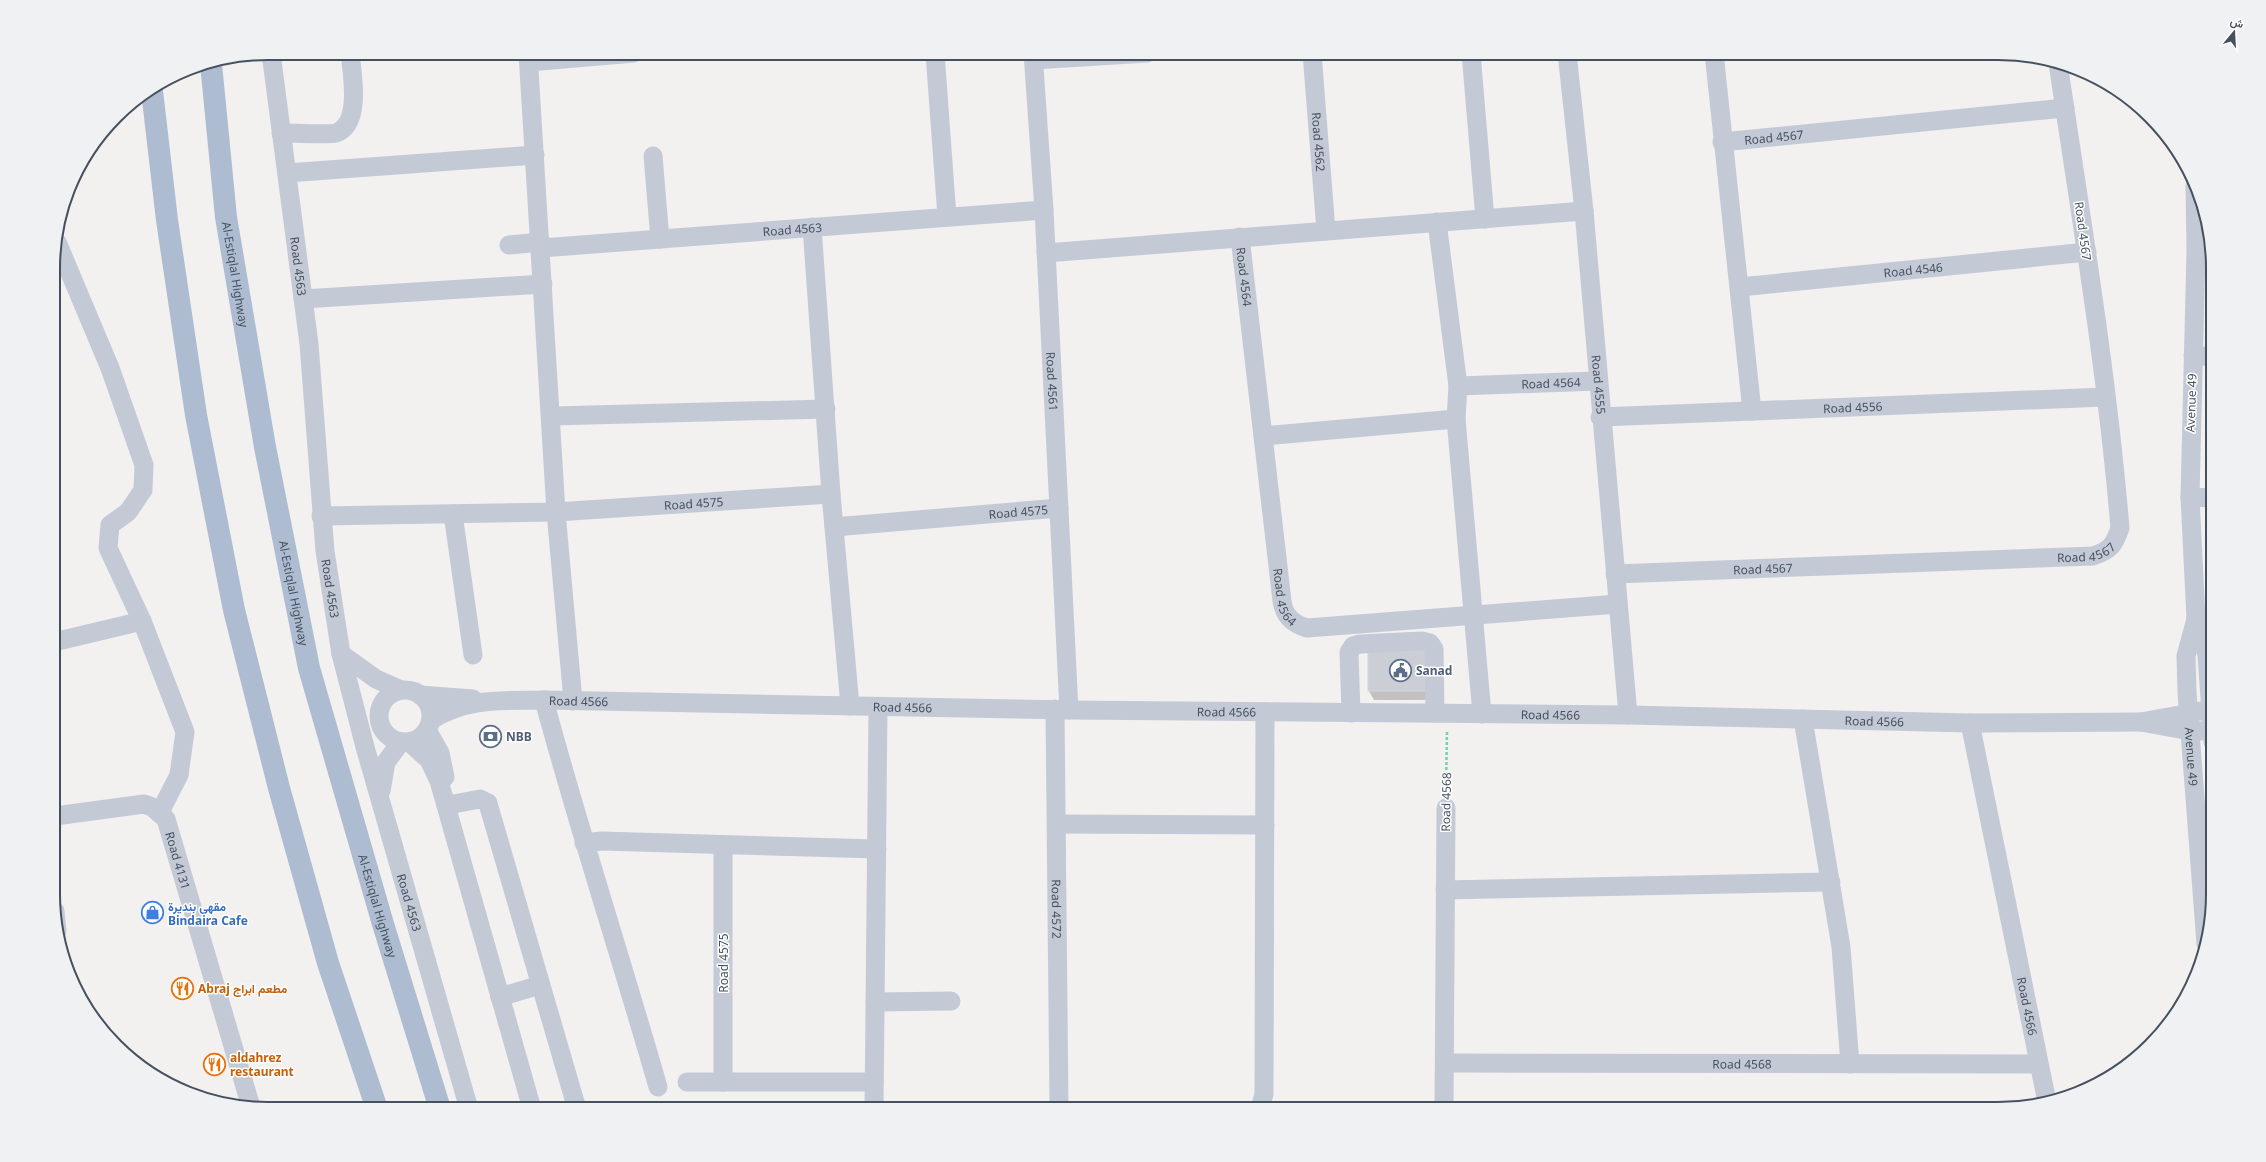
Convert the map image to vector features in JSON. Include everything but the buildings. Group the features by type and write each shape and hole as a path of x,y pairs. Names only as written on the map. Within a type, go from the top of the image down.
{"main road":[{"name":"Al-Estiqlal Highway","path":"211,68 226,217 264,448 309,668 380,916 438,1102"},
{"path":"153,95 167,220 196,415 234,610 279,788 326,956 375,1102"}],"street":[{"name":"Road 4563","path":"272,60 309,344 321,516 328,581 341,654 380,799 467,1102"},
{"path":"281,133 337,132 349,123 354,108 351,60"},
{"path":"529,60 552,416 556,512 572,701"},
{"path":"935,60 947,217"},
{"name":"Road 4561","path":"1033,60 1044,210 1059,508 1062,709"},
{"name":"Road 4562","path":"1313,60 1326,231"},
{"path":"1472,60 1485,219"},
{"name":"Road 4555","path":"1568,60 1584,211 1600,417 1628,715"},
{"path":"1715,60 1722,142 1740,287 1752,411"},
{"name":"Road 4567","path":"1615,574 2093,556 2105,552 2115,542 2120,528 2105,397 2087,252 2059,69"},
{"name":"Road 4567","path":"1722,142 2065,108"},
{"path":"287,173 535,155"},
{"path":"653,156 660,239"},
{"name":"Road 4563","path":"509,245 541,245 660,239 1044,210"},
{"name":"Road 4564","path":"1046,252 1584,211"},
{"name":"Avenue 49","path":"2198,211 2203,251 2193,355 2190,497 2196,619 2206,652"},
{"path":"1438,222 1458,386 1456,419 1482,714"},
{"path":"812,227 831,494 850,706"},
{"name":"Road 4564","path":"1240,238 1283,607 1294,623 1307,628 1618,604"},
{"path":"60,815 134,804 144,804 160,812 179,775 185,732 142,621 108,548 110,525 128,512 143,490 144,464 110,368 61,251"},
{"name":"Road 4546","path":"1740,287 2087,252"},
{"path":"303,299 543,284"},
{"path":"2193,355 2206,356"},
{"name":"Road 4564","path":"1458,386 1597,381"},
{"name":"Road 4556","path":"1600,417 2105,397"},
{"path":"552,416 826,409"},
{"path":"1263,436 1456,419"},
{"name":"Road 4575","path":"321,516 556,512 831,494"},
{"path":"2190,497 2206,498"},
{"name":"Road 4575","path":"834,527 1059,508"},
{"path":"453,514 473,655"},
{"name":"Avenue 49","path":"2196,619 2186,656 2188,712 2206,880"},
{"path":"60,641 142,621"},
{"path":"1351,713 1349,652 1353,646 1360,644 1422,641 1430,643 1434,650 1441,713"},
{"path":"341,654 376,679 401,690"},
{"path":"449,814 443,764 429,725 429,706 420,695 408,690 401,690 387,696 379,709 378,716 382,731 394,740 405,742 429,760 435,770 449,814 529,1102"},
{"name":"Road 4566","path":"420,695 484,701 544,700 878,707 1628,715 1970,723 2141,722"},
{"path":"544,700 584,843 620,956 658,1087"},
{"name":"Road 4566","path":"429,725 456,707 484,701"},
{"path":"874,1102 878,707"},
{"name":"Road 4572","path":"1059,1102 1057,824 1062,709"},
{"path":"2141,722 2188,712 2206,710"},
{"path":"1262,1102 1264,1094 1265,712"},
{"path":"1803,719 1841,947 1850,1064"},
{"path":"2141,722 2206,735"},
{"name":"Road 4566","path":"1970,723 2046,1096"},
{"path":"380,799 386,762 405,742 422,736 429,725"},
{"path":"449,814 476,799 480,798 488,803 575,1102"},
{"name":"Road 4568","path":"1444,1102 1446,1063 1446,808"},
{"name":"Road 4131","path":"160,812 169,827 248,1101"},
{"path":"1057,824 1265,825"},
{"path":"584,843 602,841 877,848"},
{"name":"Road 4575","path":"723,844 723,1082"},
{"path":"1445,890 1831,882"},
{"path":"500,997 540,985"},
{"path":"875,1002 951,1001"},
{"name":"Road 4568","path":"1446,1063 2038,1064"},
{"path":"688,1082 874,1082"}],"path":[{"name":"Road 4568","path":"1441,713 1446,808"}],"place":[{"name":"Sanad","path":"1400,670"},
{"name":"NBB","path":"490,736"},
{"name":"مقهى بنديرة Bindaira Cafe","path":"152,913"},
{"name":"Abraj مطعم ابراج","path":"182,988"},
{"name":"aldahrez restaurant","path":"214,1064"}]}
